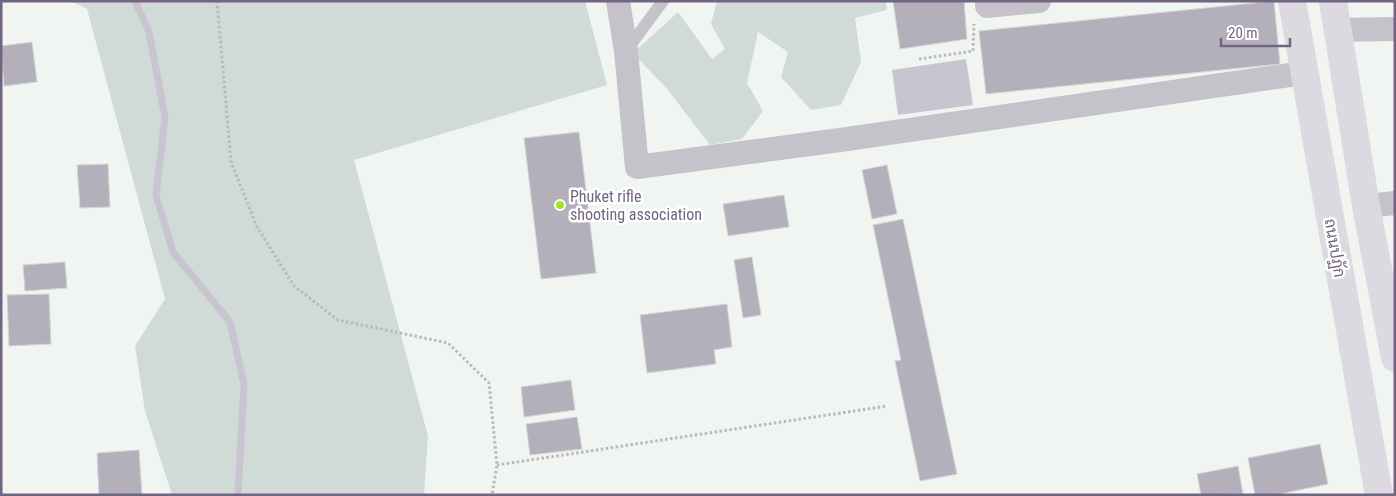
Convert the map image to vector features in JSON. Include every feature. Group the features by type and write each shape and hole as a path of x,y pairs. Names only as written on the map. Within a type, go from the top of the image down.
{"main road":[{"name":"ถนนปฏัก","path":"1292,1 1379,495"},
{"path":"1333,1 1366,206 1389,298 1395,358"}],"street":[{"path":"618,1 626,50 637,167 840,140 1304,72"},
{"path":"987,4 1039,1"},
{"path":"1338,30 1395,29"},
{"path":"1366,206 1395,203"}],"lane":[{"path":"626,50 663,1"}],"path":[{"path":"217,1 231,162 257,227 294,286 338,320 448,343 489,383 497,465 492,495"},
{"path":"919,60 973,51 974,20 987,4"},
{"path":"497,465 887,406"}],"shaded area":[{"path":"71,1 585,1 607,85 354,160 428,436 424,495 172,495 145,411 135,346 165,299 87,9"},
{"path":"717,1 886,1 887,10 855,18 861,62 841,105 811,110 781,77 788,52 758,32 747,83 763,111 742,139 710,145 668,90 633,53 678,12 712,59 725,49 711,24"},
{"path":"966,59 973,105 898,115 892,70"}],"building":[{"path":"893,1 964,1 967,39 900,49"},
{"path":"1274,1 1280,64 986,94 979,31"},
{"path":"32,42 37,82 4,86 1,46"},
{"name":"Phuket rifle shooting association","path":"579,132 596,273 541,279 524,138"},
{"path":"108,164 110,207 80,208 77,165"},
{"path":"887,165 897,214 872,219 862,170"},
{"path":"784,195 789,227 728,236 723,204"},
{"path":"903,219 957,474 920,481 895,361 901,360 873,225"},
{"path":"752,257 761,315 743,318 734,260"},
{"path":"65,262 67,288 25,291 23,265"},
{"path":"49,294 51,344 9,346 7,295"},
{"path":"727,304 732,347 714,350 716,364 647,373 640,315"},
{"path":"571,380 575,410 524,417 521,387"},
{"path":"577,417 582,449 530,455 526,424"},
{"path":"1320,444 1328,484 1275,495 1255,495 1248,458"},
{"path":"139,450 142,495 99,495 97,453"},
{"path":"1238,466 1243,494 1201,495 1197,474"}],"waterway":[{"path":"135,1 149,32 165,117 156,195 173,252 230,322 244,384 238,495"}],"place":[{"name":"Phuket rifle shooting association","path":"560,205"}]}
